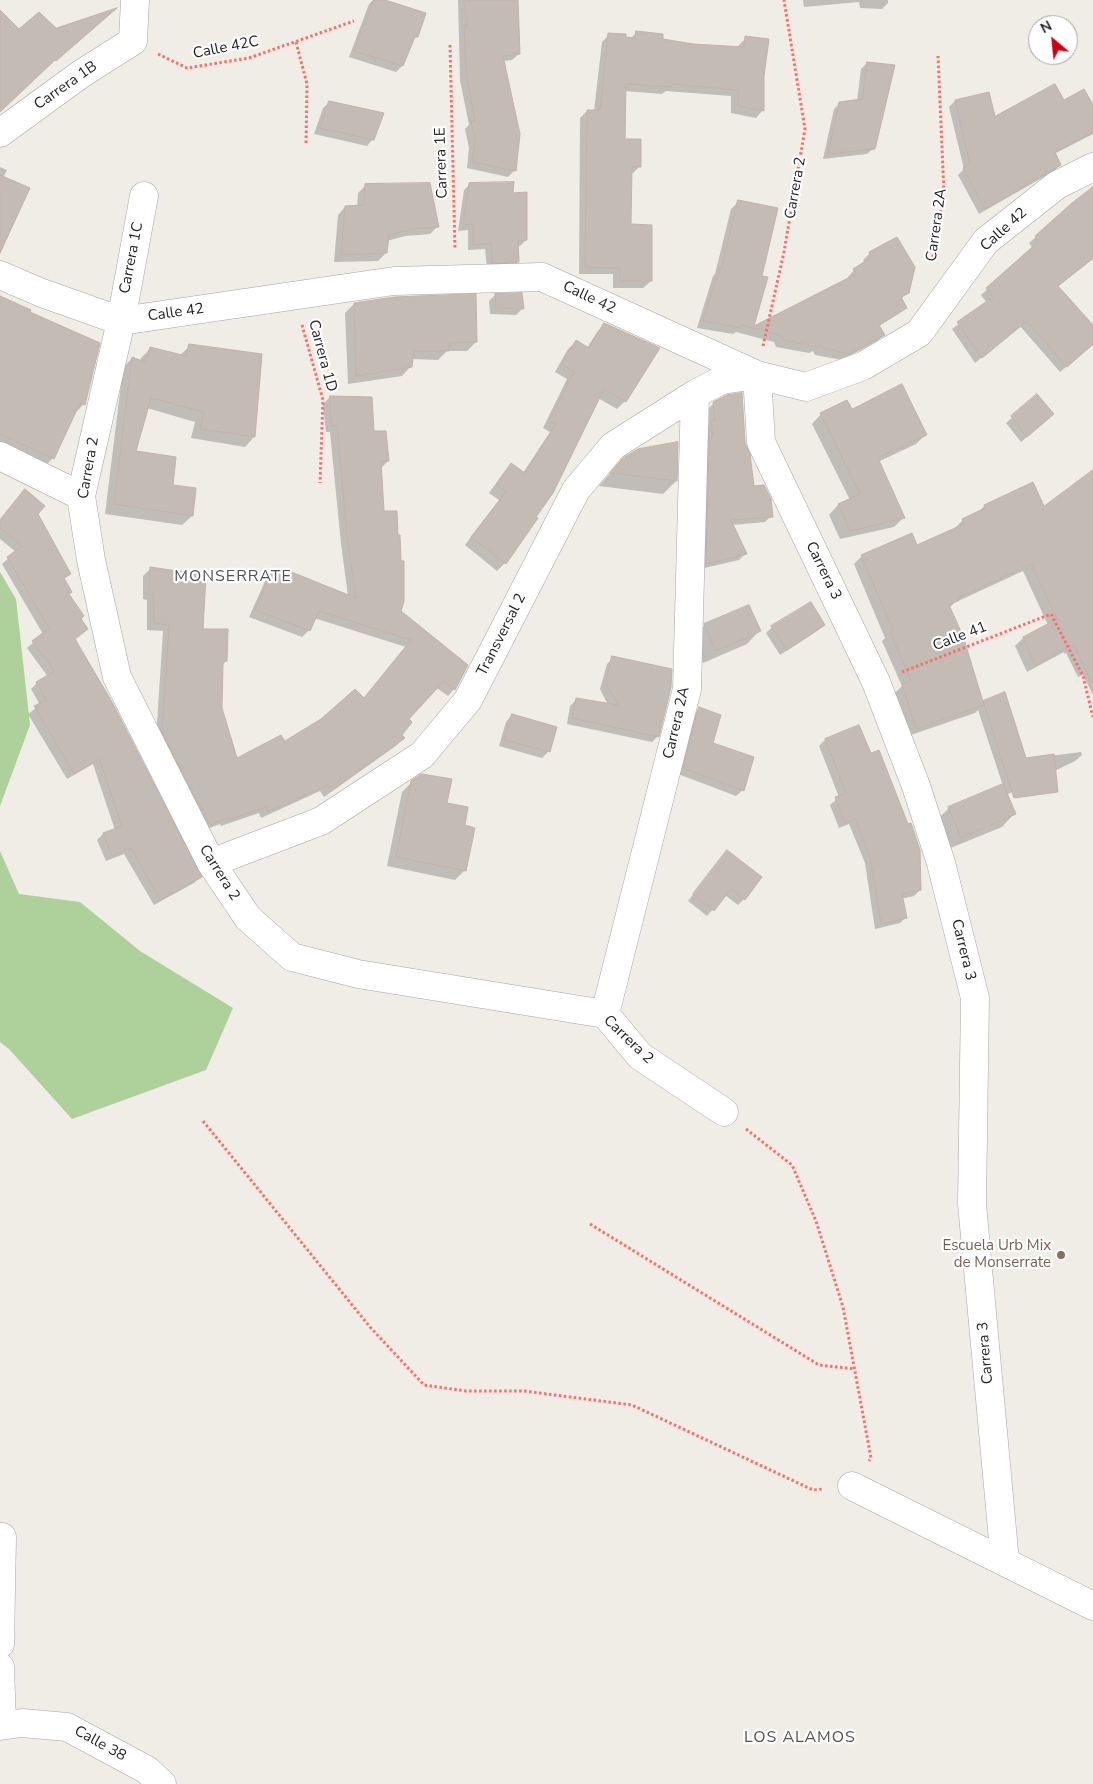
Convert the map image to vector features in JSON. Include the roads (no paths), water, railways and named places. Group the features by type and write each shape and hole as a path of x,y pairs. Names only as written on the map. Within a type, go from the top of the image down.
{"street":[{"name":"Carrera 1B","path":"0,133 80,74 133,41 135,0"},
{"name":"Calle 42","path":"0,275 42,294 121,321 394,281 542,277 757,375 806,387 863,366 919,333 986,241 1057,185 1093,167"},
{"name":"Carrera 1C","path":"121,321 144,196"},
{"name":"Carrera 2","path":"121,321 81,496 90,560 117,677 211,863 248,918 292,957 358,974 605,1014 640,1056 724,1112"},
{"name":"Transversal 2","path":"211,863 321,821 422,755 468,700 576,490 613,446 695,394 722,380 757,375"},
{"name":"Carrera 3","path":"757,375 761,442 876,682 916,786 941,863 975,998 972,1204 1005,1562"},
{"name":"Carrera 2A","path":"605,1014 687,689 695,394"},
{"path":"0,456 81,496"},
{"path":"852,1486 1093,1606"},
{"path":"0,1644 2,1537"},
{"path":"0,1667 1,1725"},
{"name":"Calle 38","path":"1,1725 22,1723 67,1727 147,1770 162,1784"}],"place":[{"name":"Escuela Urb Mix de Monserrate","path":"1061,1255"}],"district":[{"name":"MONSERRATE","path":"233,577"},
{"name":"LOS ALAMOS","path":"800,1738"}]}
